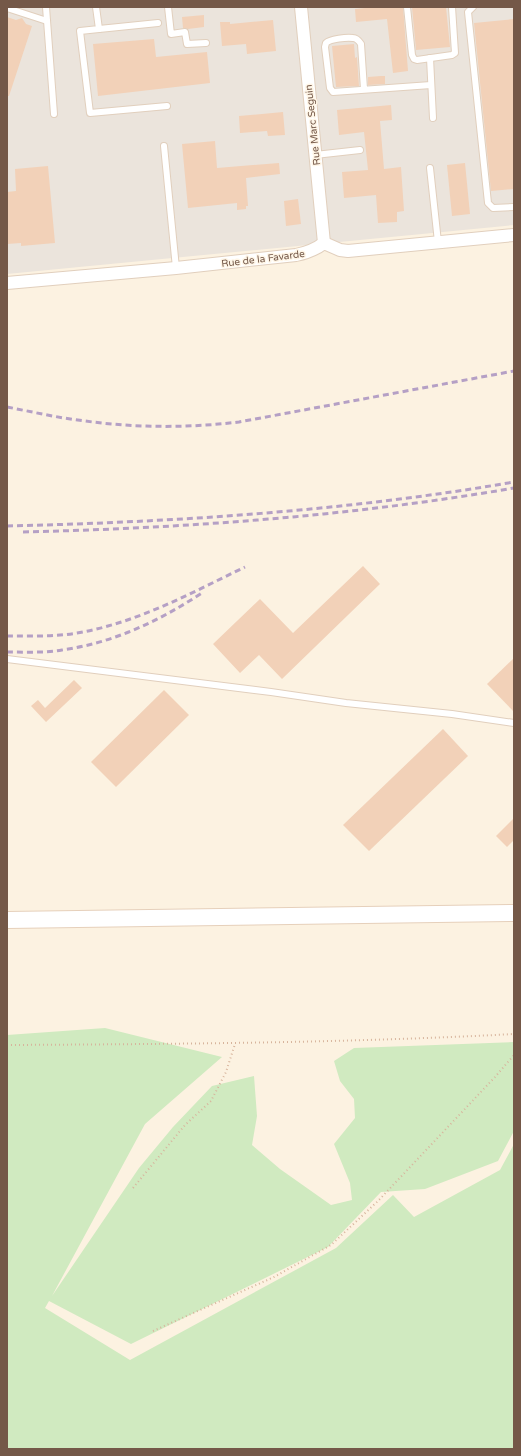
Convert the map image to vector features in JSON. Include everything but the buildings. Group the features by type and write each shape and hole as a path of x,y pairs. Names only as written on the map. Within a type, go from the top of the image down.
{"street":[{"name":"Rue Marc Seguin","path":"301,7 324,243"},
{"path":"324,243 340,250 348,251 514,234"},
{"name":"Rue de la Favarde","path":"7,283 176,268 296,255 309,252 324,243"},
{"path":"7,920 514,913"}],"lane":[{"path":"46,7 54,114"},
{"path":"96,7 98,29"},
{"path":"168,7 171,34 186,32 187,44 206,43"},
{"path":"407,7 414,59 417,60 452,55 455,53 452,7"},
{"path":"472,7 468,12 488,203 493,208 514,207"},
{"path":"7,8 47,21"},
{"path":"158,23 80,31 90,113 167,106"},
{"path":"364,89 361,44 358,40 353,38 329,40 325,47 330,90 333,92 431,85"},
{"path":"430,58 433,118"},
{"path":"164,146 176,268"},
{"path":"315,155 360,150"},
{"path":"430,168 438,242"},
{"path":"7,659 514,723"}],"path":[{"path":"7,1045 235,1044 411,1040 514,1034"},
{"path":"132,1188 185,1125 211,1101 226,1072 235,1044"},
{"path":"153,1331 274,1277 331,1245 383,1196 496,1077 514,1055"}],"shaded area":[{"path":"7,7 514,7 514,225 7,274"}],"green space":[{"path":"105,1028 222,1057 145,1124 52,1296 139,1168 173,1127 212,1086 254,1076 257,1116 252,1145 280,1169 331,1205 352,1200 350,1183 334,1144 355,1118 354,1099 340,1081 334,1061 354,1048 514,1042 514,1131 498,1161 425,1189 381,1192 328,1247 131,1344 49,1301 45,1308 130,1360 336,1248 393,1195 414,1217 500,1170 514,1144 514,1449 7,1449 7,1035"}],"railway":[{"path":"7,407 66,418 123,425 201,425 239,422 514,371"},
{"path":"7,526 134,522 325,508 388,501 514,482"},
{"path":"23,532 208,524 269,519 392,506 514,488"},
{"path":"7,636 42,636 77,633 121,622 142,615 184,597 245,567"},
{"path":"7,652 55,651 81,647 99,642 135,629 169,613 202,593"}]}
